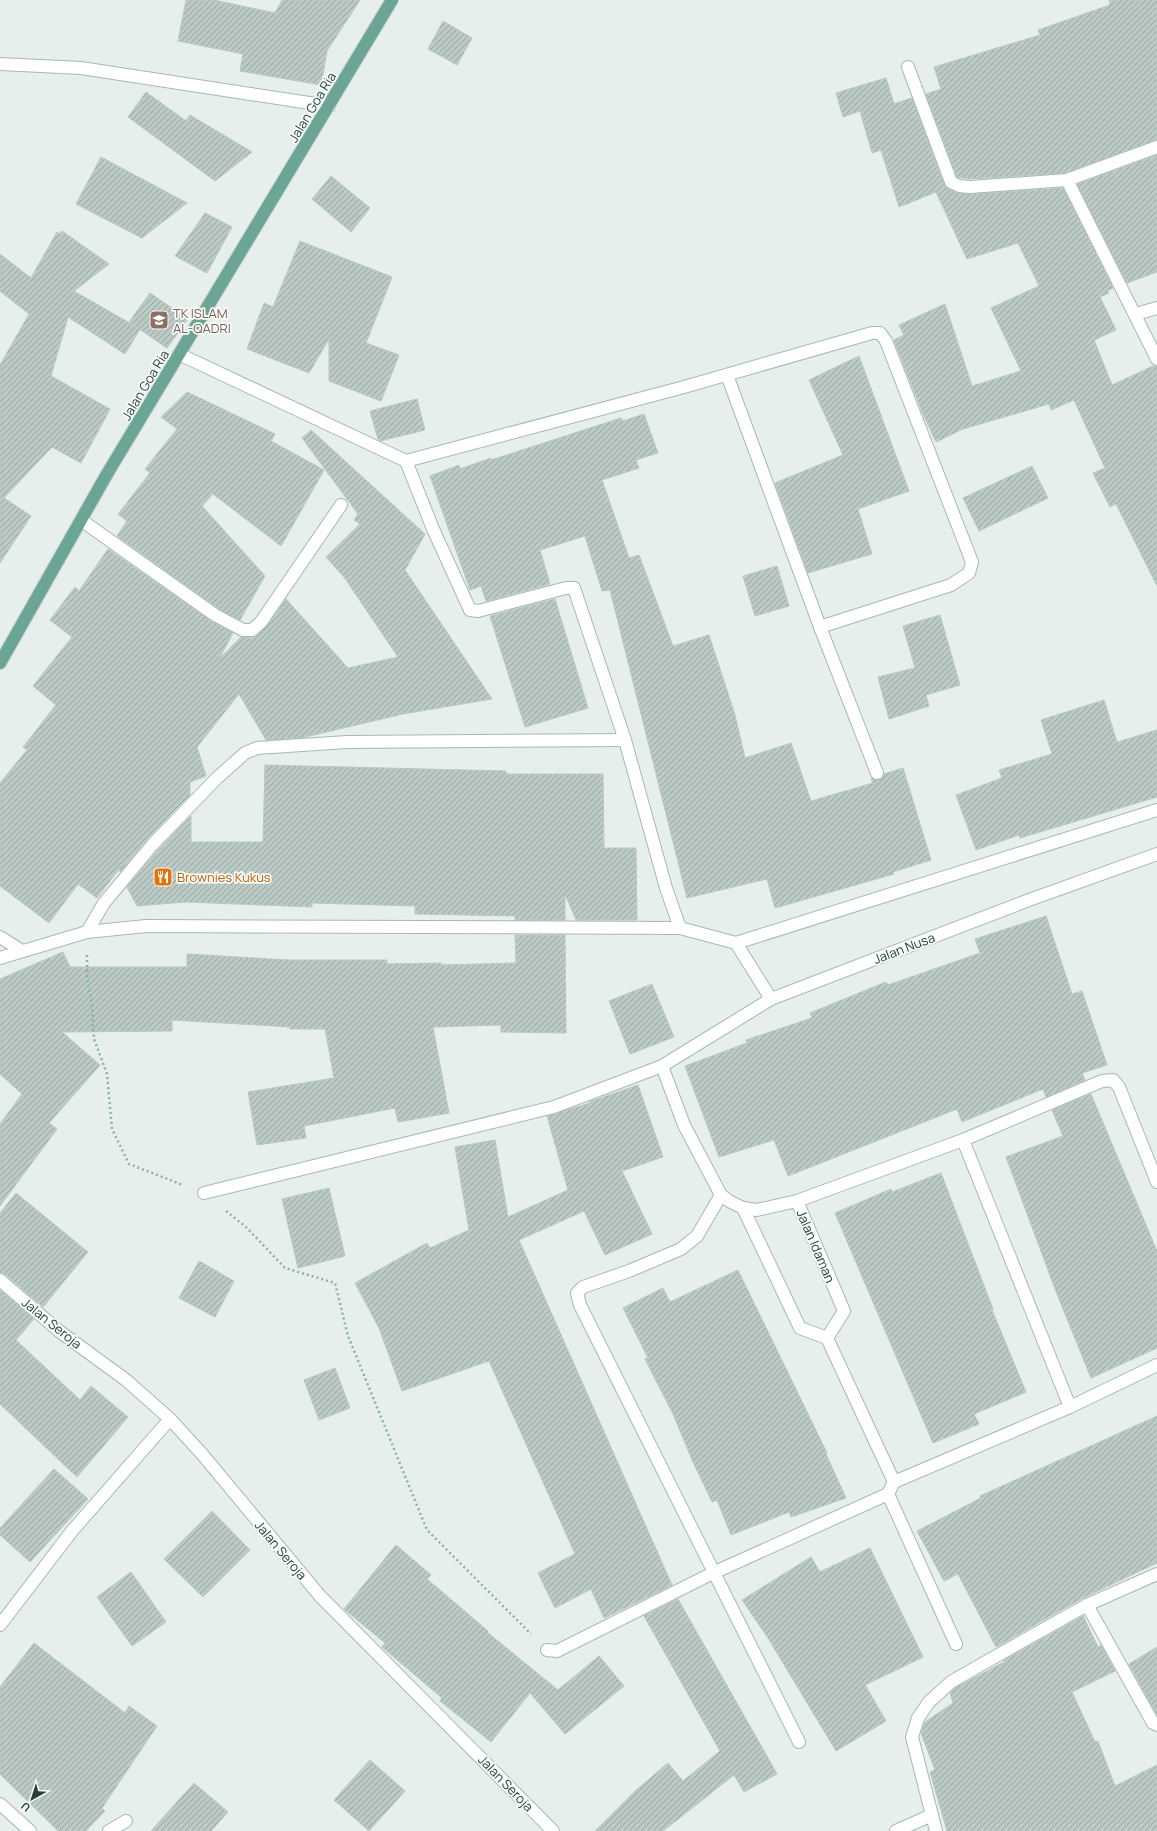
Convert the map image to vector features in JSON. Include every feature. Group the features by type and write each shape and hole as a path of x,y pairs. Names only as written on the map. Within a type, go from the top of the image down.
{"main road":[{"name":"Jalan Goa Ria","path":"0,663 81,520 179,354 392,0"}],"street":[{"path":"0,64 81,68 329,106"},
{"path":"908,67 951,182 959,186 970,187 1067,180 1157,148"},
{"path":"1067,180 1136,314 1157,359"},
{"path":"1136,314 1157,308"},
{"path":"179,354 406,461 872,333 880,333 886,341 972,562 969,573 951,584 820,627"},
{"path":"727,374 820,627 877,773"},
{"path":"406,461 433,529 470,610 478,611 566,588 574,588 625,740 666,888 680,928"},
{"path":"81,520 216,615 244,630 252,630 260,622 340,505"},
{"path":"87,932 104,903 153,844 228,767 245,753 257,748 347,742 625,740"},
{"path":"0,958 87,932 146,926 680,928 736,943 1157,810"},
{"name":"Jalan Nusa","path":"204,1193 554,1107 662,1066 771,1000 1029,900 1157,854"},
{"path":"0,937 22,951"},
{"path":"736,943 771,1000"},
{"path":"662,1066 684,1125 721,1195 697,1236 681,1249 636,1268 583,1287 577,1293 580,1305 799,1742"},
{"path":"797,1201 964,1140 1102,1081 1113,1080 1120,1087 1157,1182"},
{"path":"964,1140 1070,1407"},
{"name":"Jalan Idaman","path":"721,1195 743,1208 757,1210 797,1201 844,1311 827,1338"},
{"path":"743,1208 800,1328 827,1338 894,1482"},
{"name":"Jalan Seroja","path":"0,1280 59,1331 126,1380 170,1419 202,1454 320,1596 553,1831"},
{"path":"547,1650 557,1651 713,1573 888,1494 894,1482 1070,1407 1157,1365"},
{"path":"0,1625 72,1531 170,1419"},
{"path":"888,1494 956,1644"},
{"path":"936,1831 912,1737 918,1718 929,1702 951,1682 1087,1606 1157,1574"},
{"path":"1087,1606 1153,1723 1157,1725"},
{"path":"0,1804 30,1831"},
{"path":"896,1831 932,1815"},
{"path":"109,1831 126,1821"}],"path":[{"path":"87,932 87,979 92,1005 94,1039 107,1074 112,1129 129,1164 204,1193 246,1227 285,1268 335,1284 348,1336 427,1530 547,1650"}],"building":[{"path":"186,0 214,0 275,13 282,0 360,0 327,51 321,85 240,71 243,54 178,41"},
{"path":"1109,0 1157,0 1157,140 1065,173 970,179 957,177 926,94 941,89 934,67 1040,35 1038,30 1110,5"},
{"path":"443,21 472,38 457,65 428,49"},
{"path":"886,78 894,104 912,98 944,185 948,189 958,193 971,194 1063,188 1113,288 1107,291 1109,293 1100,297 1116,330 1094,340 1112,385 1153,366 1157,366 1157,586 1116,504 1110,507 1093,473 1105,468 1074,400 1051,410 1049,404 963,429 936,442 923,414 894,340 904,335 899,325 945,304 972,386 1021,371 991,308 1039,286 1018,243 967,259 936,192 899,207 881,150 872,153 860,111 843,117 836,93"},
{"path":"146,92 186,121 190,115 252,152 215,181 128,117"},
{"path":"1157,155 1157,272 1127,283 1077,184"},
{"path":"101,157 187,203 142,238 76,204"},
{"path":"331,176 370,208 351,232 312,199"},
{"path":"205,213 232,227 207,273 175,256"},
{"path":"62,231 109,264 74,291 140,329 125,354 68,317 51,376 110,409 81,463 52,447 4,498 31,516 0,563 0,365 29,314 0,291 0,254 31,278 57,232 60,234"},
{"path":"300,241 392,277 366,343 399,355 381,401 329,381 329,339 309,373 247,349 264,303 273,307"},
{"name":"TK ISLAM AL-QADRI","path":"150,293 188,319 167,348 129,322"},
{"path":"859,356 909,491 858,509 872,554 808,573 775,483 843,455 809,380"},
{"path":"187,392 275,434 271,441 324,470 281,546 213,494 202,506 265,576 240,620 219,609 117,536 127,521 118,514 150,473 145,469 177,429 161,417"},
{"path":"417,399 425,430 380,441 378,439 370,411"},
{"path":"644,414 658,453 636,460 639,468 602,480 629,558 639,555 673,646 709,635 735,715 745,758 791,743 811,801 873,783 871,778 879,780 884,774 903,768 931,860 893,872 894,874 775,908 767,879 687,898 610,590 602,591 585,536 540,550 550,584 486,601 481,586 470,590 430,476 459,465 460,469 491,458 491,460 621,418 623,421"},
{"path":"311,430 425,534 405,570 492,699 403,714 301,738 266,740 239,694 197,747 206,776 190,782 190,795 147,839 120,872 119,869 97,898 78,884 49,923 0,886 0,783 27,750 23,747 56,705 33,686 72,637 50,620 75,587 79,591 108,549 211,621 233,633 219,659 241,637 252,638 257,636 267,626 286,599 348,668 398,657 344,577 326,557 360,524 354,520 358,514 302,438"},
{"path":"1032,466 1048,498 979,531 963,498"},
{"path":"777,566 789,606 755,616 743,576"},
{"path":"555,599 588,708 525,727 490,616"},
{"path":"940,615 960,685 926,695 929,706 889,719 878,677 915,668 903,626"},
{"path":"1104,700 1117,742 1157,730 1157,797 1020,838 1019,835 976,850 956,795 1002,778 999,770 1052,754 1041,720"},
{"path":"265,765 506,771 506,774 603,774 604,848 636,848 637,920 576,920 565,894 565,920 515,920 515,916 415,914 415,906 312,903 312,907 185,902 137,906 127,887 159,849 191,816 191,842 263,842"},
{"path":"1046,916 1072,994 1082,991 1107,1065 1082,1073 1085,1080 1046,1097 1043,1089 962,1122 957,1109 788,1176 774,1140 719,1157 685,1066 747,1043 746,1040 812,1018 810,1013 886,982 888,985 980,953 975,939"},
{"path":"515,935 565,935 566,1033 501,1032 501,1025 433,1027 449,1113 398,1122 395,1108 304,1126 306,1138 257,1145 248,1092 334,1078 325,1029 290,1029 290,1027 172,1020 172,1031 62,1032 100,1065 49,1123 57,1129 0,1206 0,1124 22,1094 0,1074 0,979 63,952 70,967 187,967 187,954 289,960 387,960 387,964 441,963 441,965 516,963"},
{"path":"652,984 674,1037 630,1054 609,1001"},
{"path":"638,1085 663,1157 622,1171 652,1234 605,1255 584,1211 519,1240 672,1585 604,1618 591,1589 555,1608 538,1573 575,1554 489,1361 402,1391 379,1328 355,1283 427,1243 430,1248 469,1230 455,1147 495,1140 508,1217 568,1190 547,1116 590,1103 589,1102"},
{"path":"1091,1094 1157,1251 1157,1348 1091,1378 1055,1289 1006,1157 1063,1136 1052,1110"},
{"path":"941,1173 993,1309 992,1310 1026,1392 974,1414 979,1424 933,1443 835,1213 891,1189 892,1192"},
{"path":"329,1188 345,1256 298,1268 282,1199"},
{"path":"16,1193 88,1252 43,1307 5,1274 0,1273 0,1213"},
{"path":"199,1261 234,1281 215,1317 179,1298"},
{"path":"738,1270 827,1453 826,1454 846,1498 791,1517 789,1512 731,1535 717,1500 712,1502 673,1414 645,1359 648,1358 623,1308 663,1288 670,1302"},
{"path":"0,1290 34,1319 16,1340 80,1400 91,1386 128,1417 77,1477 0,1404"},
{"path":"335,1368 350,1408 319,1420 304,1380"},
{"path":"1157,1416 1157,1563 1083,1598 996,1647 958,1574 944,1581 917,1531 981,1498 980,1496"},
{"path":"54,1469 88,1499 30,1562 0,1535 0,1528"},
{"path":"212,1511 250,1550 203,1597 164,1559"},
{"path":"396,1545 431,1575 427,1579 488,1631 487,1632 558,1690 599,1656 624,1686 565,1734 530,1693 491,1742 440,1701 442,1698 382,1647 385,1643 344,1609"},
{"path":"870,1548 923,1657 865,1685 886,1721 836,1751 768,1638 742,1600 811,1557 820,1572"},
{"path":"131,1572 166,1622 132,1646 97,1597"},
{"path":"678,1599 777,1774 744,1792 734,1775 663,1831 595,1831 635,1791 668,1763 683,1781 720,1751 644,1616"},
{"path":"1083,1616 1098,1647 1101,1645 1115,1671 1072,1692 1095,1742 1098,1741 1115,1786 1157,1765 1157,1831 947,1831 930,1772 935,1770 921,1733 925,1722 953,1703 950,1693 955,1688 1004,1662 1003,1661"},
{"path":"34,1643 125,1713 129,1706 157,1726 102,1808 105,1811 86,1831 58,1831 0,1774 0,1687"},
{"path":"1157,1647 1157,1715 1129,1664"},
{"path":"370,1760 405,1791 369,1831 334,1800"},
{"path":"194,1783 228,1812 211,1831 151,1831"}],"place":[{"name":"TK ISLAM AL-QADRI","path":"159,320"},
{"name":"Brownies Kukus","path":"163,877"}]}
